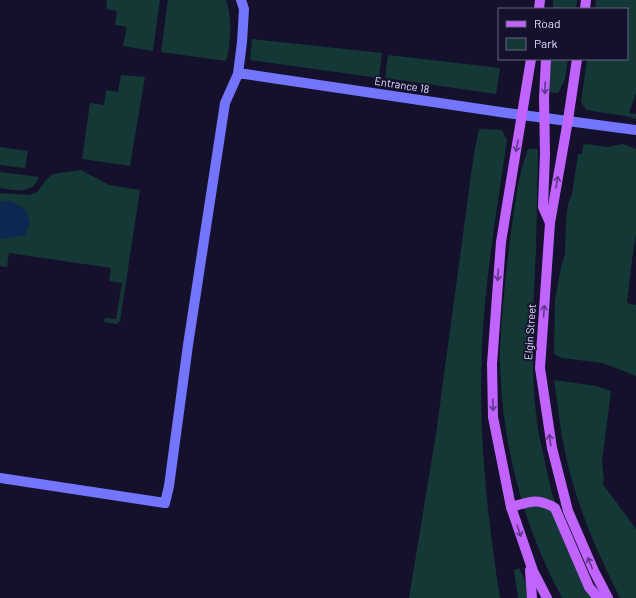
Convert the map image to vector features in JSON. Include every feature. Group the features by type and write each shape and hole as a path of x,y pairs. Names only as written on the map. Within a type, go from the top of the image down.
{"main road":[{"path":"531,60 501,242 492,364 493,416 511,507 530,562 547,598"},
{"path":"546,60 543,207 550,223"},
{"name":"Elgin Street","path":"577,60 550,223 540,368 552,448 568,511 594,571 608,598"},
{"path":"511,507 535,501 546,502 555,508 588,587 598,598"},
{"path":"530,562 532,598"}],"street":[{"path":"0,478 165,503 169,486 188,345 225,103 238,74 244,8 241,0"},
{"name":"Entrance 18","path":"238,74 636,130"}],"green space":[{"path":"107,0 160,0 153,51 123,46 127,27 115,25 117,11 106,9"},
{"path":"168,0 226,0 229,13 230,30 228,55 226,61 161,52"},
{"path":"553,0 577,0 576,8 553,8"},
{"path":"596,0 636,0 636,93 629,113 636,114 636,119 586,110 581,102 587,60 628,60 628,8 595,8"},
{"path":"252,39 382,53 379,78 250,60"},
{"path":"388,55 500,68 496,94 385,78"},
{"path":"550,60 568,60 565,79 558,93 550,92"},
{"path":"121,75 145,77 130,166 82,159 90,103 104,105 106,90 118,92"},
{"path":"479,129 502,130 507,140 486,295 481,379 481,410 485,473 491,536 500,598 409,598 436,434 474,153"},
{"path":"586,144 608,147 623,144 636,149 636,234 627,303 636,305 636,376 603,363 562,358 554,354 555,300 565,254 568,204 572,194 578,154 582,154 583,145"},
{"path":"0,147 28,151 25,168 0,165"},
{"path":"528,149 538,149 536,250 532,335 534,396 538,430 551,490 569,543 595,598 562,598 536,542 526,513 517,484 505,424 500,358 503,309 516,195 521,171"},
{"path":"81,170 109,185 140,190 120,321 117,324 104,322 105,318 116,319 122,283 109,281 111,268 9,253 7,267 0,266 0,193 29,195 37,192 46,180 53,174"},
{"path":"0,172 39,177 36,183 28,189 12,190 0,188"},
{"path":"554,380 596,386 611,391 602,462 604,480 602,483 636,529 636,598 620,598 587,524 568,466"},
{"path":"519,568 533,598 518,598 514,570"}],"water":[{"path":"10,201 25,209 30,222 26,235 0,239 0,202"}]}
